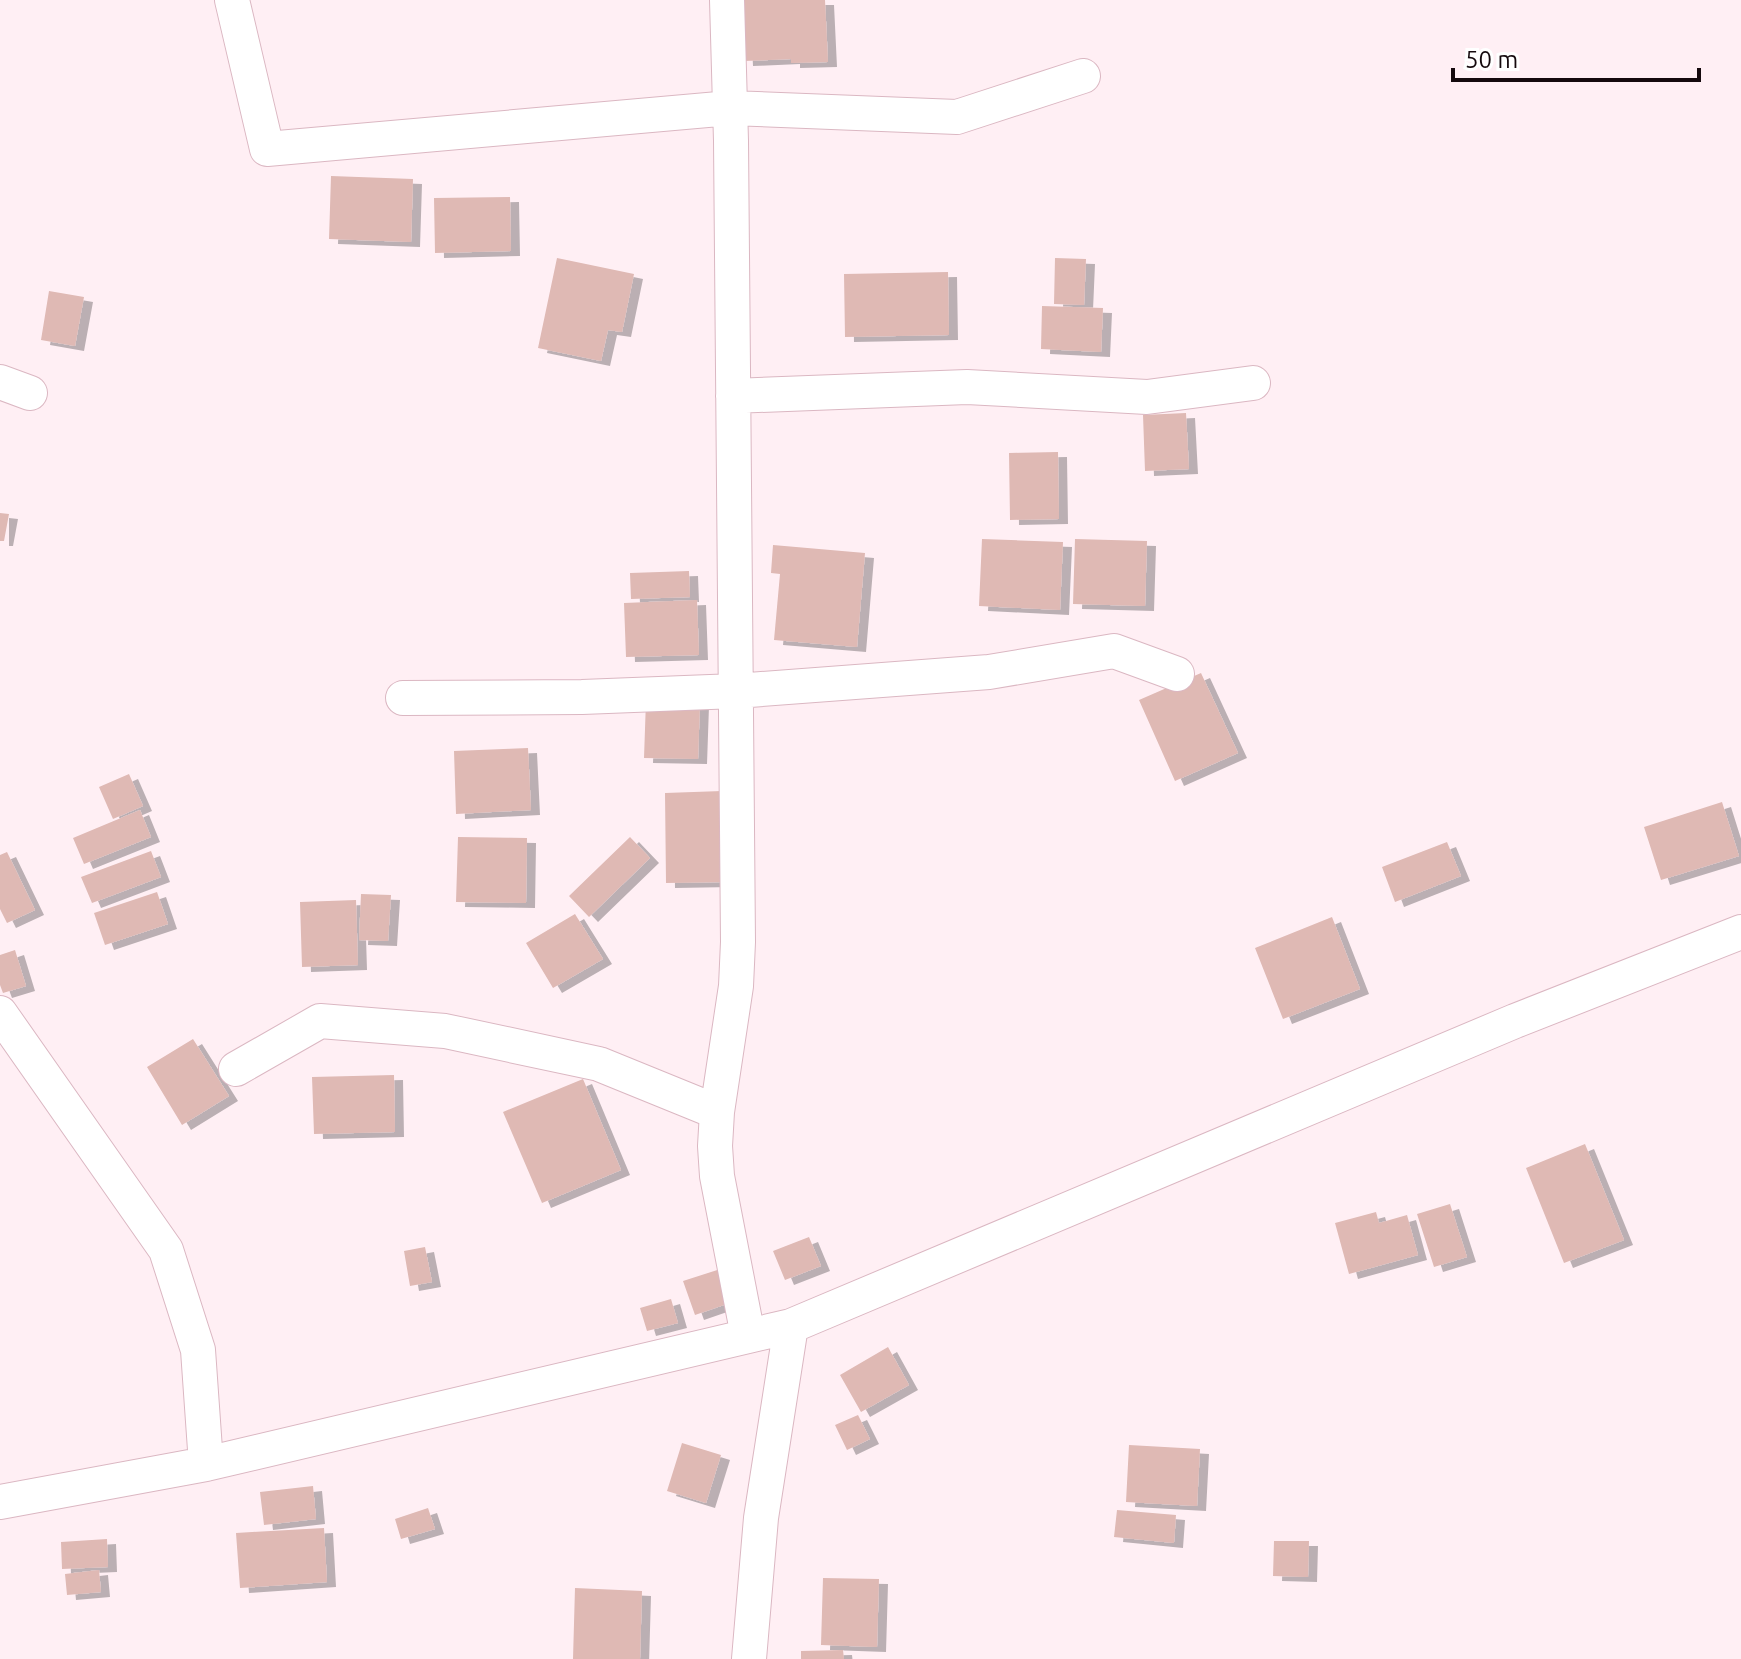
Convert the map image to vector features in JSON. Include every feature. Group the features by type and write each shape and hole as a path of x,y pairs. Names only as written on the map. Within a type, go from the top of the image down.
{"street":[{"path":"232,0 267,149 730,108 957,117 1083,76"},
{"path":"727,0 738,942 736,986 717,1112 717,1176 748,1336"},
{"path":"733,396 967,387 1147,397 1253,383"},
{"path":"403,698 582,697 736,691 989,672 1114,651 1177,674"},
{"path":"0,1502 206,1464 791,1326 1515,1021 1741,932"},
{"path":"0,1013 166,1250 198,1350 206,1464"},
{"path":"236,1069 320,1021 445,1031 599,1064 717,1112"},
{"path":"749,1659 761,1518 791,1326"}],"building":[{"path":"741,0 825,0 828,62 791,63 791,59 744,61"},
{"path":"331,176 413,179 411,242 329,239"},
{"path":"510,197 511,251 435,253 434,198"},
{"path":"557,258 634,274 622,332 608,330 601,361 538,348"},
{"path":"1055,258 1086,259 1084,305 1054,304"},
{"path":"948,272 949,335 845,337 844,274"},
{"path":"49,291 84,297 75,346 41,340"},
{"path":"1042,306 1103,308 1101,352 1041,349"},
{"path":"1186,413 1189,469 1145,471 1143,415"},
{"path":"1058,452 1059,519 1010,520 1009,453"},
{"path":"0,513 9,514 4,541 0,541"},
{"path":"982,539 1063,542 1060,610 979,606"},
{"path":"1075,539 1147,541 1145,606 1073,604"},
{"path":"773,545 865,553 857,647 774,640 780,574 771,573"},
{"path":"689,571 690,597 631,599 630,573"},
{"path":"697,600 699,655 626,657 624,603"},
{"path":"1201,673 1238,753 1175,781 1139,700"},
{"path":"646,700 700,701 698,759 644,758"},
{"path":"528,748 531,810 456,814 454,751"},
{"path":"129,774 143,806 113,819 99,787"},
{"path":"722,791 724,882 666,883 665,793"},
{"path":"1722,802 1739,856 1661,880 1644,827"},
{"path":"140,810 151,837 84,864 73,838"},
{"path":"458,837 527,838 526,903 456,902"},
{"path":"630,837 650,858 589,917 569,896"},
{"path":"1447,842 1461,876 1395,902 1382,867"},
{"path":"151,851 161,877 92,903 81,877"},
{"path":"7,852 35,910 7,923 0,909 0,855"},
{"path":"157,892 168,924 105,945 94,913"},
{"path":"361,894 391,895 388,941 359,940"},
{"path":"356,900 358,965 302,967 300,902"},
{"path":"575,914 603,959 553,988 526,943"},
{"path":"1332,917 1360,989 1283,1019 1255,948"},
{"path":"15,950 26,986 3,993 0,955"},
{"path":"193,1039 229,1096 182,1125 147,1067"},
{"path":"394,1075 395,1132 314,1134 312,1077"},
{"path":"583,1079 621,1170 542,1203 503,1112"},
{"path":"1585,1144 1624,1240 1564,1263 1526,1168"},
{"path":"1450,1204 1467,1257 1434,1267 1417,1214"},
{"path":"1376,1212 1379,1223 1407,1215 1418,1255 1349,1274 1335,1223"},
{"path":"809,1237 821,1266 785,1280 773,1251"},
{"path":"425,1247 432,1282 410,1286 404,1251"},
{"path":"736,1264 747,1297 695,1315 683,1281"},
{"path":"671,1299 678,1323 647,1331 640,1308"},
{"path":"888,1347 909,1385 861,1412 840,1375"},
{"path":"858,1415 870,1439 847,1450 835,1425"},
{"path":"682,1443 721,1455 706,1503 667,1491"},
{"path":"1129,1445 1200,1449 1197,1506 1126,1502"},
{"path":"313,1486 316,1519 264,1525 260,1492"},
{"path":"428,1508 435,1529 401,1539 395,1519"},
{"path":"1117,1510 1176,1515 1174,1543 1114,1537"},
{"path":"324,1528 327,1582 240,1588 236,1533"},
{"path":"107,1539 108,1567 62,1569 61,1542"},
{"path":"1274,1541 1309,1541 1308,1577 1273,1576"},
{"path":"99,1570 101,1592 67,1595 65,1574"},
{"path":"823,1578 879,1579 877,1647 821,1645"},
{"path":"575,1588 642,1591 640,1659 573,1659"},
{"path":"843,1650 844,1659 801,1659 801,1651"}]}
